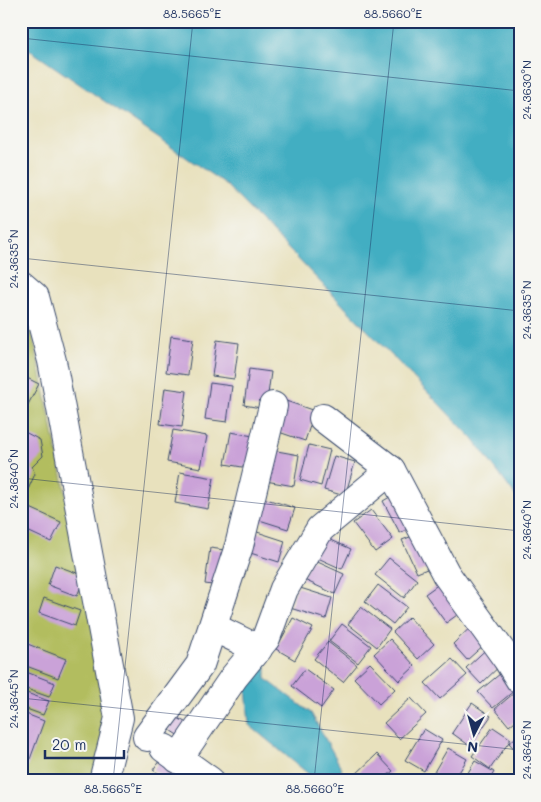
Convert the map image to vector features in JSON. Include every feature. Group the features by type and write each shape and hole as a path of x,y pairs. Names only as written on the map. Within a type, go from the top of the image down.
{"street":[{"path":"21,285 35,297 52,361 119,718 103,781"},
{"path":"147,737 200,664 239,546 273,406"},
{"path":"323,418 391,470 446,574 520,680"},
{"path":"178,758 234,677 266,638 284,589 320,529 391,470"},
{"path":"213,627 258,649"},
{"path":"119,718 210,781"}],"green space":[{"path":"21,299 26,303 113,719 97,781 21,781"}],"water":[{"path":"21,21 520,21 520,502 473,439 225,184 21,44"},
{"path":"274,637 266,665 266,679 311,713 342,769 335,781 317,781 249,725 246,686 250,666"}],"building":[{"path":"171,336 193,339 188,375 166,372"},
{"path":"217,340 239,343 234,379 212,376"},
{"path":"249,369 271,372 266,409 244,405"},
{"path":"21,375 39,384 24,412 21,411"},
{"path":"210,383 232,386 227,422 205,419"},
{"path":"165,388 187,391 182,427 160,424"},
{"path":"283,400 315,411 305,441 273,430"},
{"path":"21,430 40,440 43,456 32,467 35,474 21,505"},
{"path":"173,430 207,436 201,468 167,462"},
{"path":"231,432 264,438 259,470 225,464"},
{"path":"309,445 330,450 321,486 300,480"},
{"path":"266,449 299,455 294,486 260,480"},
{"path":"334,456 355,462 345,496 324,490"},
{"path":"180,472 214,478 208,509 175,503"},
{"path":"402,490 420,522 400,533 383,501"},
{"path":"260,497 295,508 288,529 253,518"},
{"path":"28,507 61,522 51,542 21,528 21,521"},
{"path":"371,510 393,539 375,552 353,523"},
{"path":"251,530 285,541 279,562 244,551"},
{"path":"423,532 437,565 417,573 402,540"},
{"path":"318,534 351,549 342,569 309,554"},
{"path":"210,548 232,551 227,587 205,584"},
{"path":"389,558 417,580 404,598 375,575"},
{"path":"311,559 344,574 335,594 302,579"},
{"path":"55,565 85,576 77,596 48,585"},
{"path":"443,581 464,610 446,623 425,594"},
{"path":"378,585 407,607 393,624 365,602"},
{"path":"297,587 332,598 326,619 290,608"},
{"path":"44,598 80,611 75,626 39,613"},
{"path":"361,607 390,629 377,647 348,624"},
{"path":"409,617 434,644 418,659 393,632"},
{"path":"293,618 313,628 295,660 276,649"},
{"path":"479,619 495,635 467,660 453,644"},
{"path":"342,624 371,646 358,663 329,641"},
{"path":"390,639 415,666 399,681 374,654"},
{"path":"328,642 357,665 343,682 314,659"},
{"path":"25,643 66,659 58,678 21,664 21,653"},
{"path":"493,643 507,659 481,684 466,668"},
{"path":"452,659 467,675 440,699 425,683"},
{"path":"370,663 395,689 379,704 354,678"},
{"path":"305,669 334,690 321,708 292,686"},
{"path":"506,669 520,686 493,708 478,692"},
{"path":"21,670 55,683 49,697 21,687"},
{"path":"520,688 520,717 509,726 495,709"},
{"path":"21,691 49,701 43,715 21,707"},
{"path":"411,698 426,714 399,739 384,723"},
{"path":"472,703 491,716 470,746 452,733"},
{"path":"21,712 44,721 22,781 21,781"},
{"path":"176,717 199,730 190,743 168,729"},
{"path":"493,727 511,739 490,769 472,756"},
{"path":"424,729 442,740 424,771 405,760"},
{"path":"520,734 520,755 509,743"},
{"path":"448,748 467,759 454,781 432,781 430,779"},
{"path":"377,754 393,771 381,781 352,781 351,779"},
{"path":"161,758 183,771 177,781 170,781 153,770"},
{"path":"475,761 494,772 489,781 463,781"}]}
